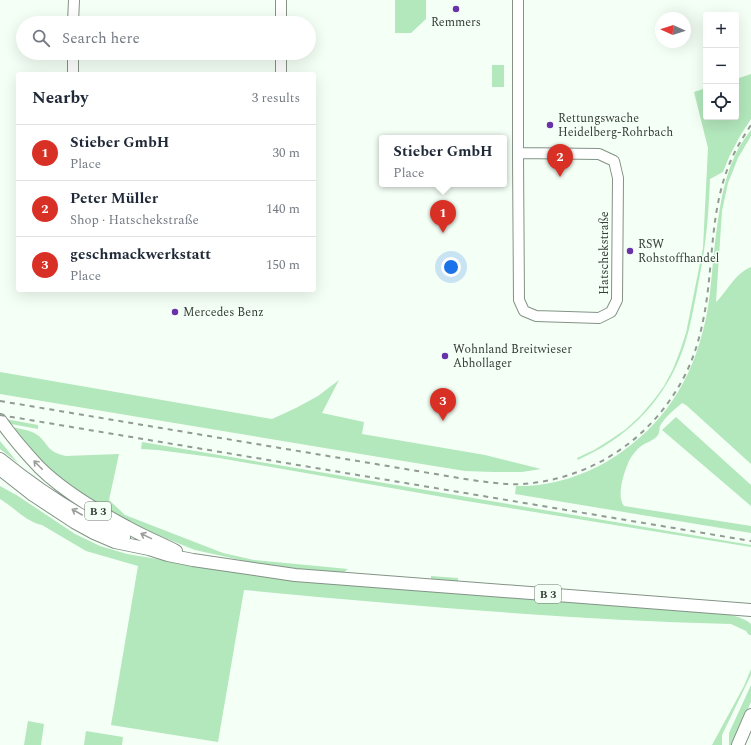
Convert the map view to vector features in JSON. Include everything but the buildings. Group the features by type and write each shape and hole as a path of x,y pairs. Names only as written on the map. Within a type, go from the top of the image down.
{"main road":[{"name":"B 3","path":"0,420 40,468 66,489 127,527 193,560"},
{"name":"B 3","path":"0,459 33,485 60,502 98,524 149,549"},
{"name":"B 3","path":"0,470 33,495 74,522 94,533 115,542 193,560 295,575 751,610"},
{"name":"B 3","path":"0,478 33,495"},
{"path":"738,745 751,716"}],"street":[{"path":"74,0 74,16"},
{"path":"281,0 281,16"},
{"name":"Hatschekstraße","path":"518,0 518,152 519,300 524,311 536,316 599,318 611,312 617,300 618,178 614,161 599,154 518,152"},
{"path":"73,60 73,72"},
{"path":"281,60 281,72"}],"green space":[{"path":"395,0 426,0 426,19 411,33 395,33"},
{"path":"492,65 504,65 504,87 492,87"},
{"path":"751,74 751,119 740,136 723,172 710,179 707,227 702,263 688,331 677,365 663,390 635,423 608,444 578,460 577,458 594,450 626,429 640,416 664,386 673,369 686,333 703,248 708,148 694,92 703,89 703,120 739,120 739,78"},
{"path":"751,130 751,136 738,158 728,183 722,211 716,302 740,274 751,267 751,464 682,403 662,423 659,434 640,447 631,458 623,477 621,496 624,506 751,526 751,533 515,494 516,486 530,486 559,481 586,472 611,459 640,438 667,409 678,393 695,358 706,318 717,228 725,184 735,155"},
{"path":"0,372 272,419 318,396 339,380 322,413 364,422 362,434 485,455 541,469 522,472 465,471 0,394"},
{"path":"676,417 751,485 751,506 662,430"},
{"path":"0,418 38,425 38,429 0,422"},
{"path":"12,427 33,432 39,436 52,451 66,456 119,454 109,500 125,515 223,553 254,560 348,569 342,574 254,563 195,550 150,532 116,515 86,496 55,473 32,452"},
{"path":"0,441 18,463 0,449"},
{"path":"142,442 751,545 751,547 460,500 219,458 141,449"},
{"path":"0,486 18,496 75,534 100,546 127,554 247,574 697,610 726,614 746,620 751,624 751,635 731,624 548,615 244,590 218,742 111,725 138,566 86,551 42,525 25,518 0,499"},
{"path":"431,576 458,578 458,583 431,580"},
{"path":"751,669 751,675 722,735 722,745 712,745 744,686"},
{"path":"751,685 751,702 731,745 729,745 729,733"},
{"path":"28,721 44,724 41,745 24,745"},
{"path":"86,731 123,737 122,745 84,745"}],"railway":[{"path":"0,401 471,480 503,484 522,484 573,474 618,452 637,436 655,419 671,399 684,377 691,362 701,332 707,298 714,226 721,190 731,160 751,125"},
{"path":"0,415 751,541"}],"place":[{"name":"Remmers","path":"456,9"},
{"name":"Rettungswache Heidelberg-Rohrbach","path":"550,125"},
{"name":"Peter Müller","path":"560,177"},
{"name":"Stieber GmbH","path":"443,233"},
{"name":"RSW Rohstoffhandel","path":"630,251"},
{"name":"Mercedes Benz","path":"175,312"},
{"name":"Wohnland Breitwieser Abhollager","path":"445,356"},
{"name":"geschmackwerkstatt","path":"443,421"}]}
